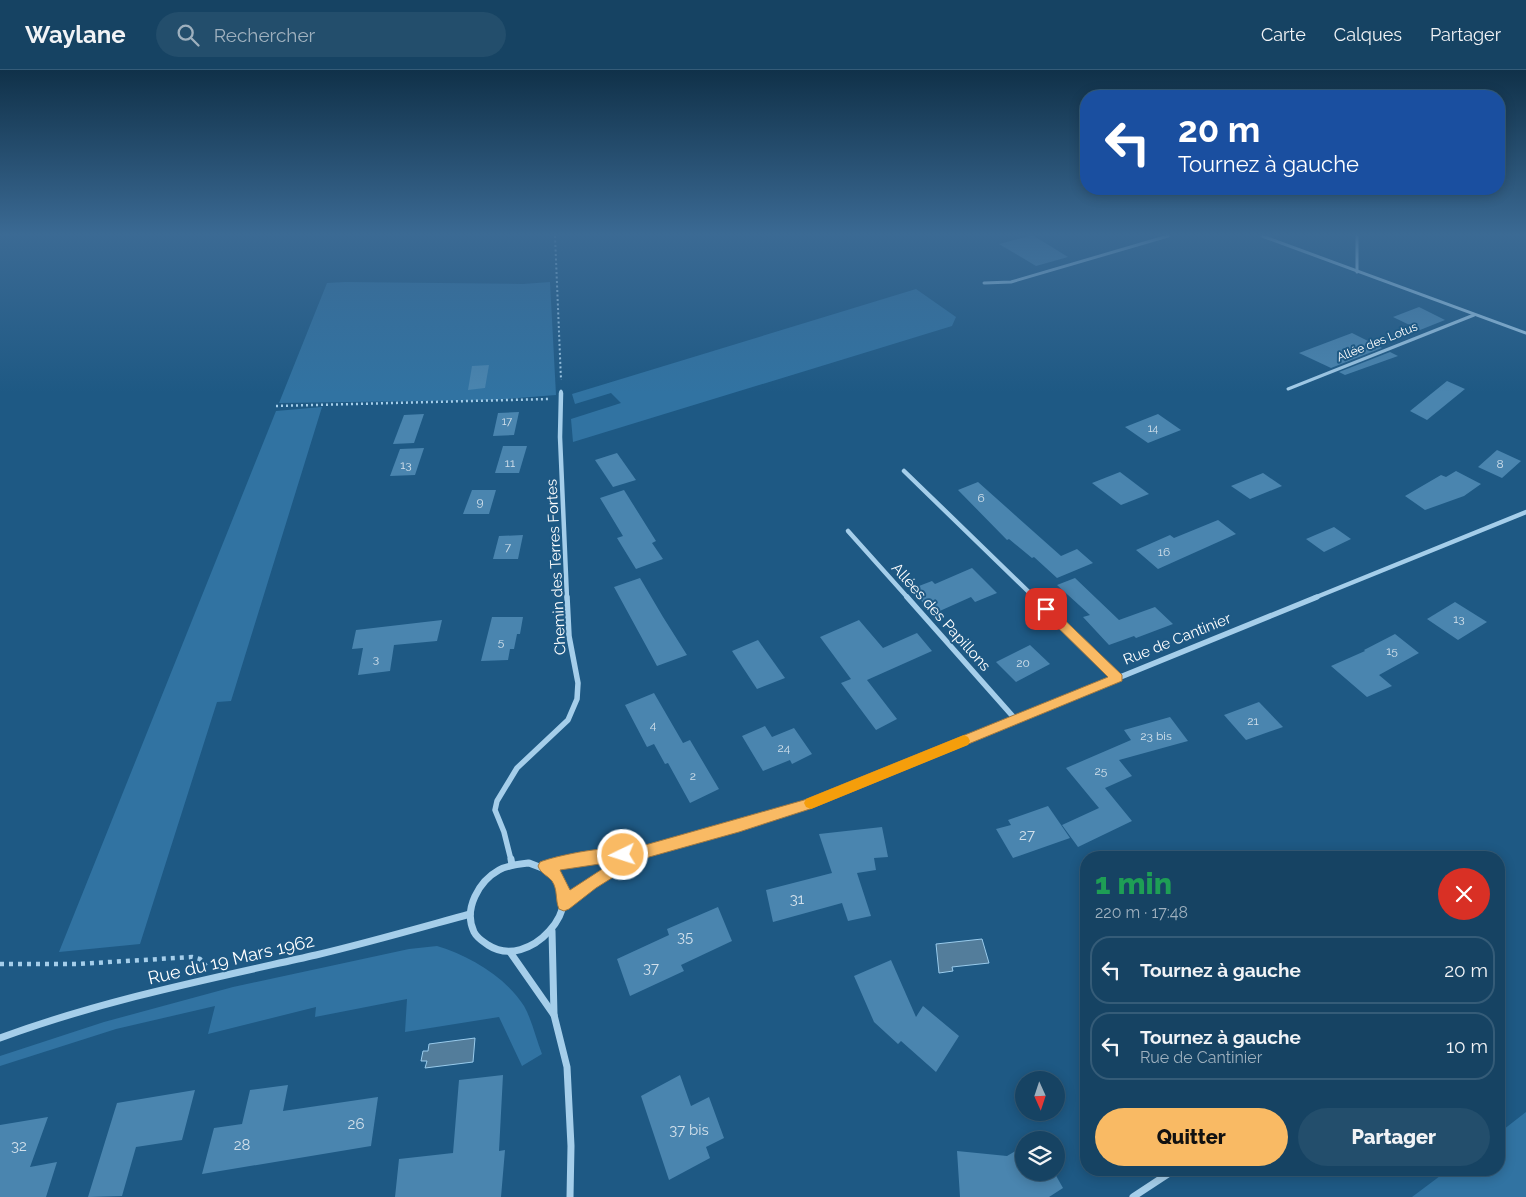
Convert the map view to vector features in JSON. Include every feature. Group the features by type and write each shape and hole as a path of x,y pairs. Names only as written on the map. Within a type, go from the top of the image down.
{"street":[{"path":"1402,289 1526,334"},
{"name":"Allée des Lotus","path":"1288,389 1474,315"},
{"name":"Chemin des Terres Fortes","path":"512,865 504,832 495,810 497,801 518,768 568,720 578,699 578,683 570,636 560,438 561,391"},
{"path":"904,471 1117,678"},
{"name":"Rue de Cantinier","path":"545,866 591,857 638,853 739,826 806,805 1526,512"},
{"name":"Allées des Papillons","path":"848,531 1016,720"},
{"name":"Rue de Cantinier","path":"564,904 591,883 638,853"},
{"path":"529,863 545,866 556,876 563,889 564,904 560,918 552,931 540,942 525,949 510,952 494,950 481,942 472,929 470,914 474,898 483,883 496,872 512,865 529,863"},
{"name":"Rue du 19 Mars 1962","path":"0,1038 93,1008 211,978 318,954 470,914"},
{"path":"552,931 554,1015 566,1068 571,1146 570,1197"},
{"path":"510,952 554,1015"},
{"path":"1133,1197 1165,1176"}],"path":[{"path":"557,289 561,391"},
{"path":"276,406 562,399"},
{"path":"0,964 77,964 192,957 200,959 207,967 211,978"}],"shaded area":[{"path":"325,289 550,289 556,395 494,400 279,403"},
{"path":"916,289 956,317 952,326 573,442 571,419 621,403 611,393 575,404 572,394"},
{"path":"322,407 231,701 217,702 140,944 59,952 276,411"},
{"path":"982,939 989,963 952,967 953,971 939,973 936,944"},
{"path":"437,946 473,961 497,977 516,995 527,1011 542,1054 522,1066 499,1017 405,1032 407,999 315,1017 316,1007 208,1034 215,1006 116,1029 0,1066 0,1056 104,1022 233,987 409,949"},
{"path":"475,1038 473,1062 425,1068 427,1061 421,1061 423,1051 428,1051 429,1044"},
{"path":"1526,1112 1526,1197 1412,1197 1440,1176 1505,1176 1505,1128"}],"building":[{"path":"1419,307 1445,320 1420,330 1393,317"},
{"path":"1352,333 1382,348 1331,368 1299,353"},
{"path":"1390,352 1398,356 1345,375 1339,372"},
{"path":"489,365 485,388 468,390 472,366"},
{"path":"1447,381 1465,389 1427,420 1410,411"},
{"path":"519,412 514,435 493,436 498,413"},
{"path":"424,414 414,443 393,444 404,415"},
{"path":"1158,414 1181,430 1148,443 1125,427"},
{"path":"503,446 527,446 519,473 495,473"},
{"path":"424,448 415,475 390,476 400,449"},
{"path":"1497,450 1521,461 1502,478 1478,467"},
{"path":"617,453 636,480 613,487 595,460"},
{"path":"1456,471 1481,484 1464,496 1425,510 1405,496 1441,475 1446,477"},
{"path":"1120,472 1149,494 1121,505 1092,483"},
{"path":"1263,473 1282,486 1250,499 1231,486"},
{"path":"978,482 1061,556 1077,549 1093,563 1057,578 1034,557 1032,558 1009,539 1007,540 958,490"},
{"path":"472,490 496,490 489,514 463,514"},
{"path":"624,490 656,541 652,543 663,559 636,569 617,538 623,536 600,498"},
{"path":"1218,520 1236,534 1158,569 1136,550 1170,535 1174,538"},
{"path":"1334,527 1351,539 1324,552 1306,539"},
{"path":"523,535 518,559 493,559 499,536"},
{"path":"972,568 997,593 975,602 971,597 933,614 911,589 932,581 935,584"},
{"path":"640,578 687,655 657,666 614,587"},
{"path":"1075,578 1119,620 1155,607 1173,624 1136,638 1134,636 1109,645 1083,617 1090,615 1057,585"},
{"path":"1455,602 1487,622 1458,640 1427,619"},
{"path":"492,617 523,617 520,634 517,634 514,649 510,649 508,660 481,661"},
{"path":"442,620 437,641 394,645 390,671 358,675 363,648 352,649 356,630"},
{"path":"859,620 883,648 917,633 932,651 867,680 897,719 876,730 841,683 851,679 820,637"},
{"path":"1395,634 1419,653 1379,675 1392,686 1367,697 1331,666 1365,651"},
{"path":"758,640 785,678 757,689 732,651"},
{"path":"1030,645 1050,664 1016,682 996,662"},
{"path":"654,693 683,743 690,740 719,789 690,803 668,763 665,764 654,744 647,747 625,705"},
{"path":"1259,702 1283,727 1246,740 1224,715"},
{"path":"1170,717 1188,741 1119,760 1132,776 1105,788 1132,821 1078,847 1062,825 1099,808 1066,768 1131,740 1124,730"},
{"path":"765,726 772,737 794,728 812,754 792,764 790,760 763,771 742,736"},
{"path":"1048,806 1070,838 1013,858 996,829 1011,825 1008,820"},
{"path":"882,827 888,857 874,858 876,870 857,873 871,916 848,921 842,903 773,922 766,890 832,873 819,834"},
{"path":"718,907 732,941 681,965 684,971 630,996 617,959 669,935 667,929"},
{"path":"891,960 916,1017 923,1006 959,1036 936,1072 901,1041 898,1044 874,1022 854,976"},
{"path":"503,1075 499,1151 505,1150 501,1197 395,1197 399,1159 453,1153 459,1080"},
{"path":"680,1075 691,1106 709,1097 724,1138 706,1147 710,1158 669,1180 641,1096"},
{"path":"288,1085 283,1111 378,1097 371,1146 202,1174 214,1128 242,1124 250,1090"},
{"path":"195,1090 182,1140 136,1147 122,1196 88,1197 117,1103"},
{"path":"48,1117 30,1167 57,1162 46,1197 0,1197 0,1125"},
{"path":"957,1151 1007,1156 1015,1151 1015,1181 1059,1181 1063,1188 1049,1197 960,1197"}],"slow traffic":[{"path":"811,803 964,741"}],"route":[{"path":"623,855 591,857 545,866 556,876 563,889 564,904 591,883 638,853 739,826 806,805 1117,678 1046,609"}]}
